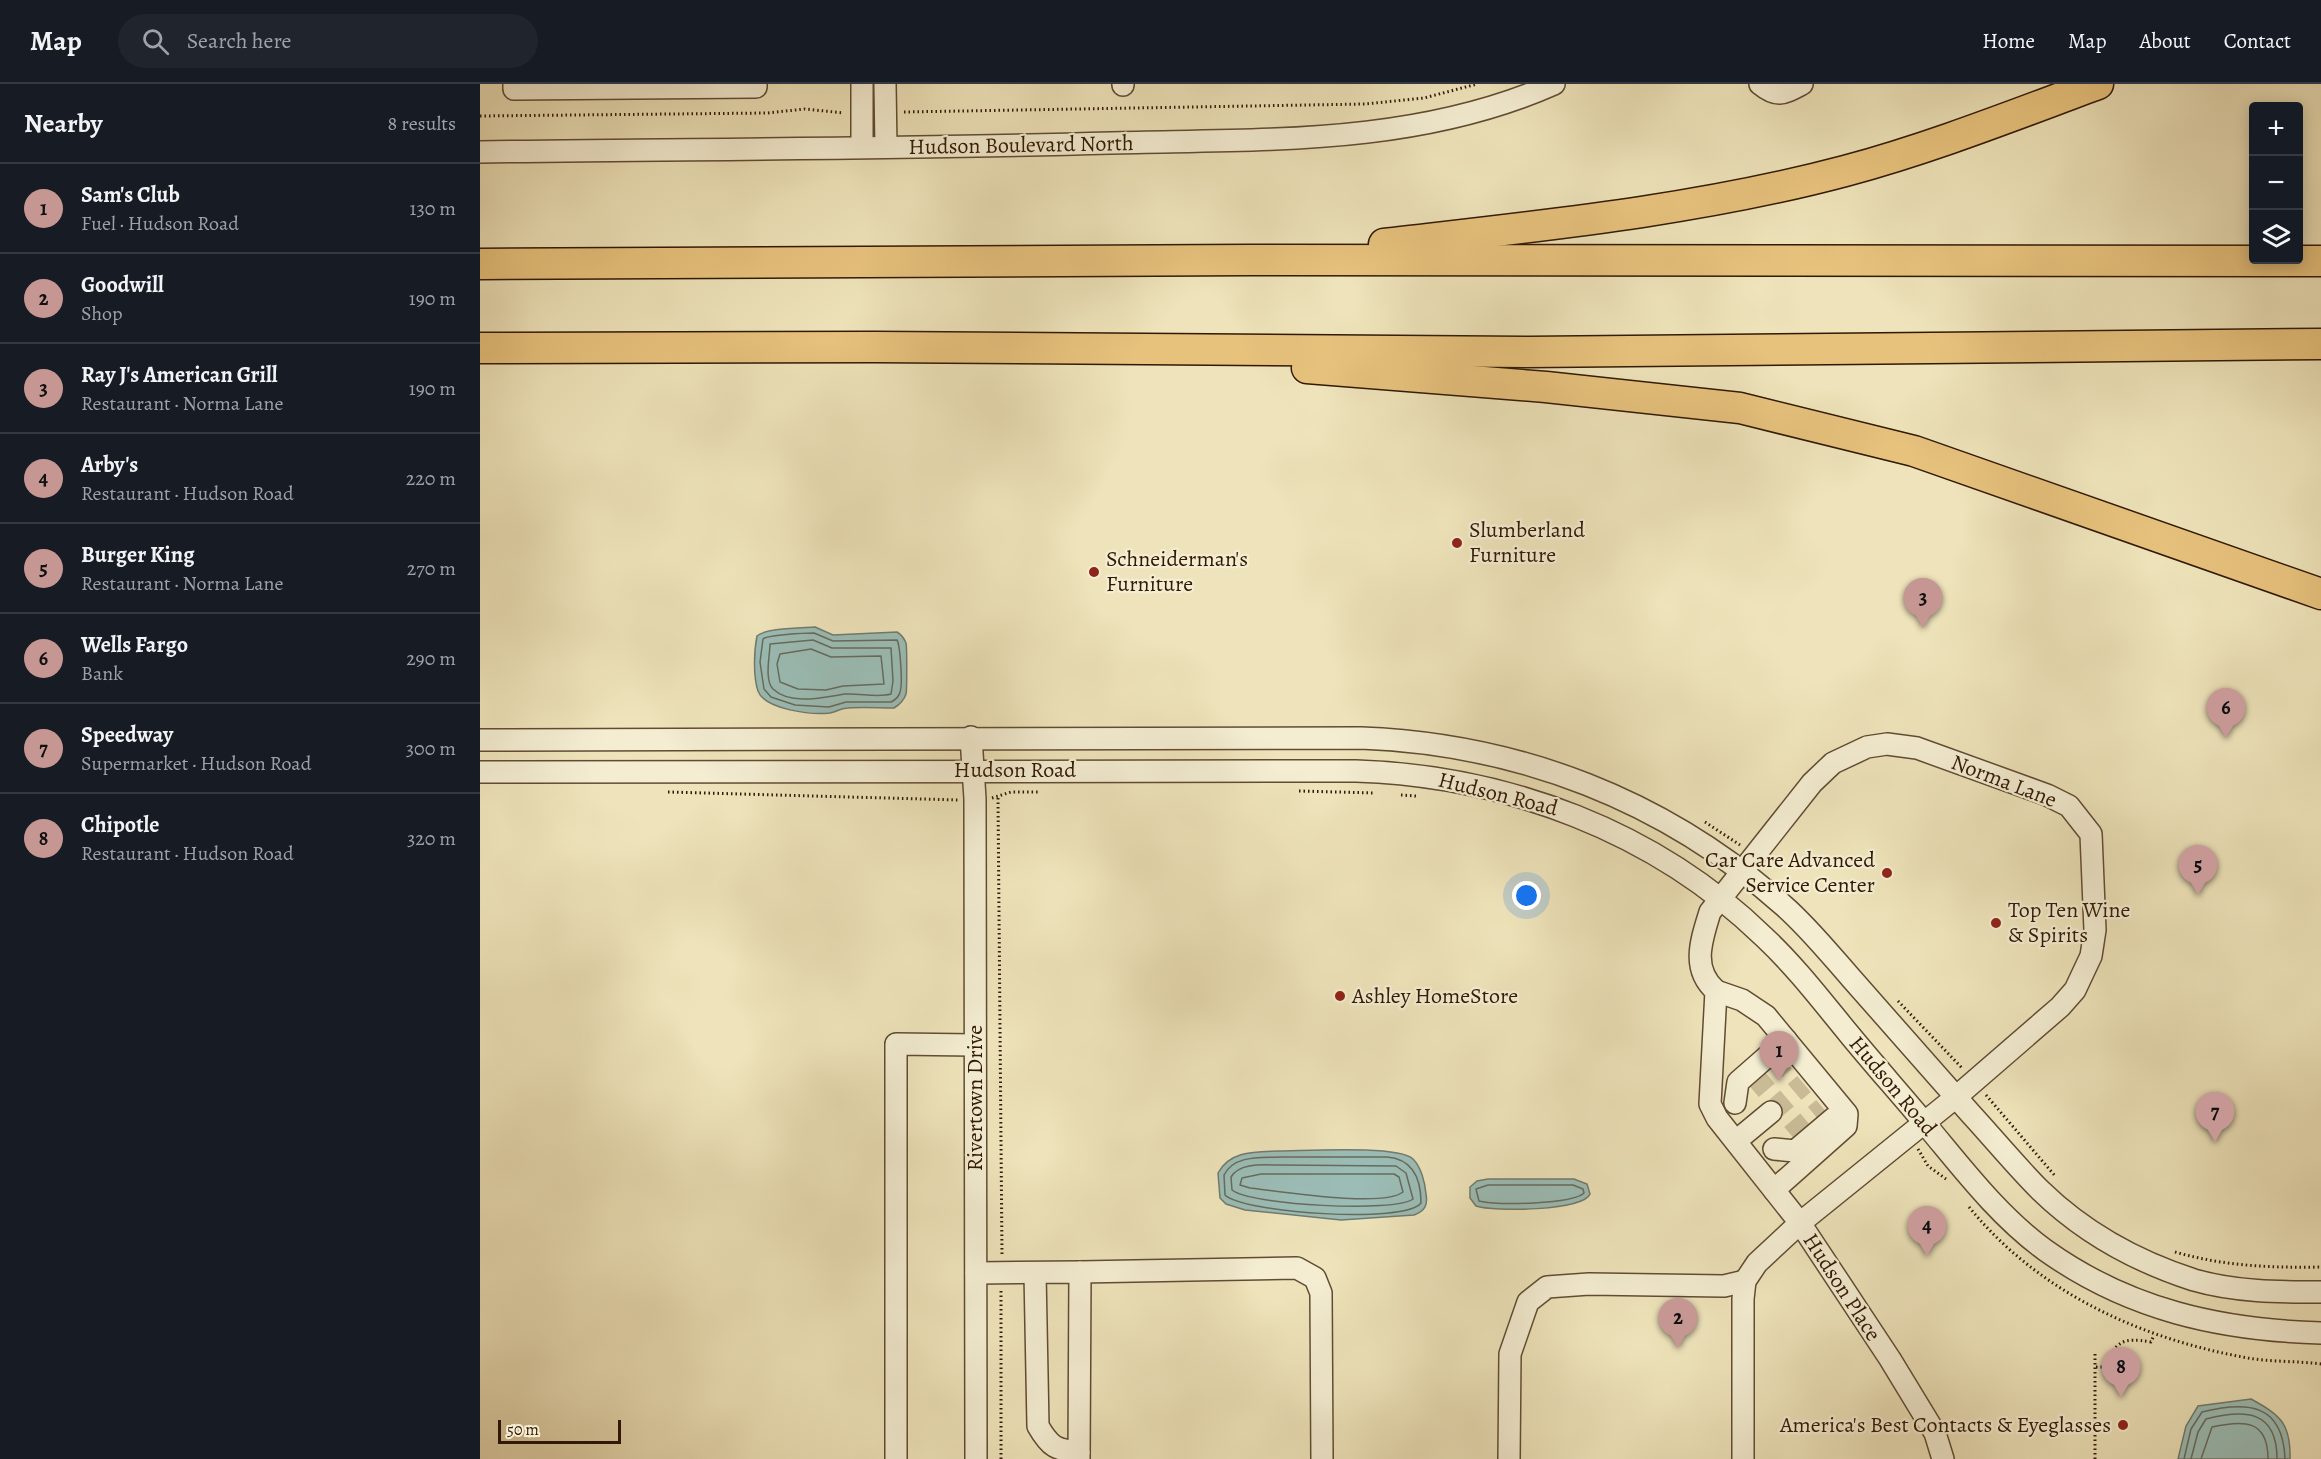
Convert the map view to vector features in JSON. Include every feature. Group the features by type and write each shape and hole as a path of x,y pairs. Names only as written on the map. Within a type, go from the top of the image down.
{"highway":[{"path":"1249,260 1559,223 1777,187 1928,147 2098,84"},
{"path":"480,264 1249,260 2321,261"},
{"path":"480,348 1155,348 1541,351 2321,344"},
{"path":"1155,348 1275,365 1546,387 1740,408 1914,451 2321,594"}],"street":[{"path":"514,84 514,89 570,86 756,87 756,84"},
{"path":"862,84 862,147"},
{"path":"885,84 886,147"},
{"name":"Hudson Boulevard North","path":"480,152 990,147 1353,136 1413,127 1491,109 1554,84"},
{"path":"1760,84 1772,87 1787,84"},
{"path":"1760,84 1771,93 1781,93 1802,84"},
{"path":"1197,770 1198,736"},
{"name":"Hudson Road","path":"480,740 1198,736 1404,739 1522,761 1608,792 1680,831 1742,871 1786,908 1826,950 2041,1191 2096,1234 2118,1248 2155,1266 2221,1286 2251,1290 2321,1292"},
{"name":"Rivertown Drive","path":"971,737 976,1459"},
{"name":"Norma Lane","path":"1716,991 1704,981 1701,970 1702,938 1710,912 1821,773 1849,753 1887,744 1917,748 2047,795 2069,806 2091,834 2094,848 2095,930 2091,956 2084,974 2060,1007 1925,1123"},
{"name":"Hudson Road","path":"480,772 973,770 1398,772 1469,783 1515,794 1595,823 1680,870 1762,934 1797,969 1925,1123 2007,1217 2045,1250 2093,1278 2189,1318 2266,1331 2321,1333"},
{"path":"1743,1459 1745,1281 1757,1263 1800,1223 1717,1118 1710,1104 1708,1094 1716,991 1742,1000 1766,1016 1809,1079 1834,1105 1847,1114 1846,1126 1774,1190"},
{"path":"896,1459 896,1044 974,1045"},
{"path":"1735,1103 1738,1082 1789,1051"},
{"path":"1717,1118 1752,1089"},
{"path":"1754,1165 1782,1142 1795,1151 1834,1105"},
{"path":"1736,1141 1771,1112"},
{"name":"Hudson Place","path":"1925,1123 1800,1223 1921,1409 1935,1433 1943,1459"},
{"path":"976,1273 1297,1268 1315,1278 1321,1293 1322,1459"},
{"path":"1035,1273 1038,1426 1045,1439 1058,1450 1079,1456 1080,1272"},
{"path":"1509,1459 1510,1354 1527,1302 1547,1287 1589,1284 1724,1286 1745,1281"}],"path":[{"path":"903,112 1365,104 1424,98 1477,84"},
{"path":"480,116 767,112 798,109 850,113"},
{"path":"1001,1459 1002,1273 998,798 1011,792 1045,791"},
{"path":"1295,791 1383,793"},
{"path":"665,792 945,801"},
{"path":"1394,794 1426,797"},
{"path":"1999,1111 2058,1180"},
{"path":"2173,1251 2210,1262 2238,1266 2321,1267"},
{"path":"2096,1367 2105,1367 2118,1343 2125,1340 2151,1342 2154,1335"},
{"path":"2095,1354 2095,1459"}],"water":[{"path":"815,627 833,635 897,632 900,634 906,643 907,660 906,694 901,702 894,708 848,708 830,713 812,713 779,707 762,697 755,678 757,636 775,630"},
{"path":"1371,1150 1404,1155 1413,1159 1424,1180 1426,1204 1421,1212 1414,1215 1341,1220 1245,1210 1226,1204 1220,1198 1218,1173 1223,1165 1237,1156 1261,1152"},
{"path":"1574,1179 1587,1184 1590,1194 1584,1200 1572,1204 1537,1209 1500,1209 1476,1206 1470,1198 1470,1187 1477,1181"},
{"path":"2251,1399 2269,1410 2286,1428 2290,1459 2178,1459 2186,1426 2198,1406"}],"tunnel":[{"path":"1752,1089 1785,1061"},
{"path":"1771,1112 1804,1084"},
{"path":"1791,1135 1823,1108"}],"place":[{"name":"Slumberland Furniture","path":"1457,543"},
{"name":"Schneiderman's Furniture","path":"1094,572"},
{"name":"Ray J's American Grill","path":"1923,628"},
{"name":"Wells Fargo","path":"2226,738"},
{"name":"Car Care Advanced Service Center","path":"1887,873"},
{"name":"Burger King","path":"2198,895"},
{"name":"Top Ten Wine & Spirits","path":"1996,923"},
{"name":"Ashley HomeStore","path":"1340,996"},
{"name":"Sam's Club","path":"1779,1081"},
{"name":"Speedway","path":"2215,1142"},
{"name":"Arby's","path":"1927,1256"},
{"name":"Goodwill","path":"1678,1348"},
{"name":"Chipotle","path":"2121,1397"},
{"name":"America's Best Contacts & Eyeglasses","path":"2123,1425"}]}
